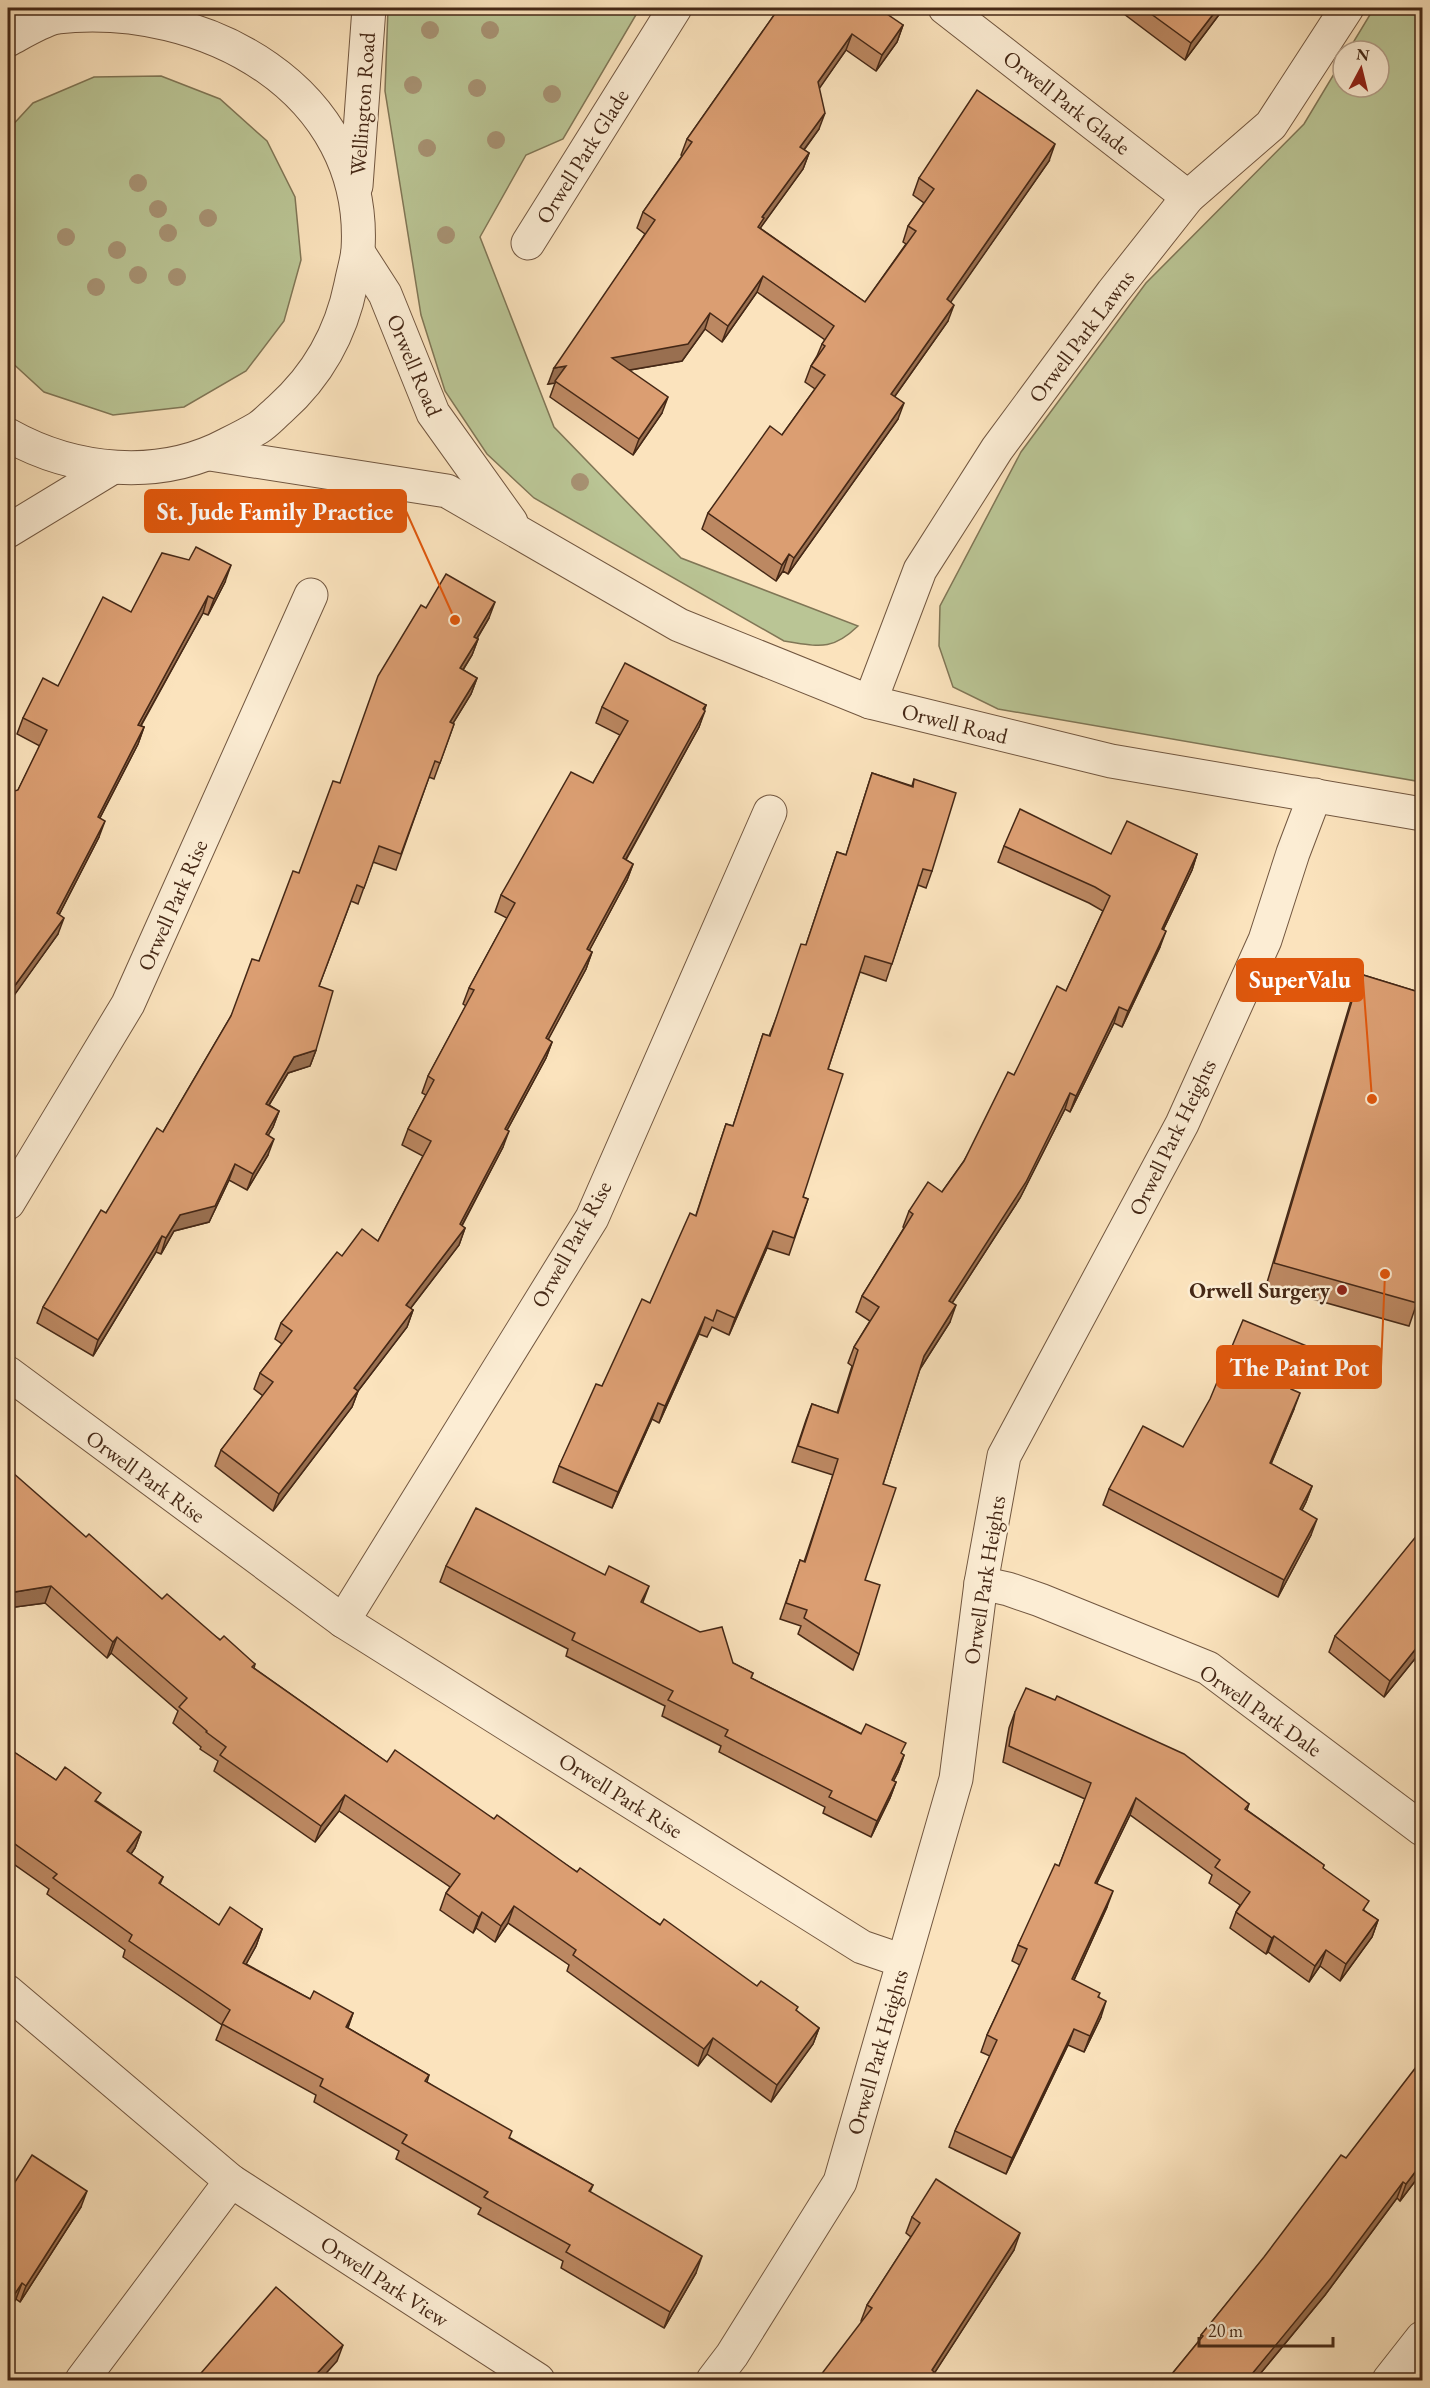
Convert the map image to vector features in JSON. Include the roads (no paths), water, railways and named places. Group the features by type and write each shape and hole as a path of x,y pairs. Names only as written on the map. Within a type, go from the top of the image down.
{"street":[{"path":"8,40 57,17 102,8 162,8 200,19 237,35 283,67 317,108 343,155 355,200 358,252 346,311 327,352 301,390 260,427 210,454 186,462 141,469 110,469 35,450 8,435"},
{"name":"Wellington Road","path":"355,200 369,8"},
{"name":"Orwell Park Glade","path":"528,243 675,8"},
{"name":"Orwell Park Glade","path":"945,8 1188,197"},
{"name":"Orwell Park Lawns","path":"870,702 906,603 926,561 997,449 1113,292 1188,197 1271,125 1347,8"},
{"path":"8,14 57,17"},
{"name":"Orwell Road","path":"358,252 385,294 433,413 519,533"},
{"name":"Orwell Road","path":"210,454 447,491 679,625 870,702 1111,761 1422,814"},
{"path":"8,531 110,469"},
{"name":"Orwell Park Rise","path":"8,1203 128,1004 311,595"},
{"name":"Orwell Park Heights","path":"713,2380 732,2355 840,2182 956,1779 981,1583 1004,1456 1182,1124 1265,940 1315,795"},
{"name":"Orwell Park Rise","path":"343,1621 592,1218 770,812"},
{"name":"Orwell Park Rise","path":"8,1373 343,1621 862,1947 903,1961"},
{"name":"Orwell Park Dale","path":"981,1583 1040,1600 1208,1668 1421,1823"},
{"name":"Orwell Park View","path":"8,1992 231,2181 538,2380"},
{"path":"82,2380 231,2181"},
{"path":"1389,2380 1422,2338"}],"place":[{"name":"St. Jude Family Practice","path":"455,620"},
{"name":"SuperValu","path":"1372,1099"},
{"name":"The Paint Pot","path":"1385,1274"},
{"name":"Orwell Surgery","path":"1342,1290"}]}
